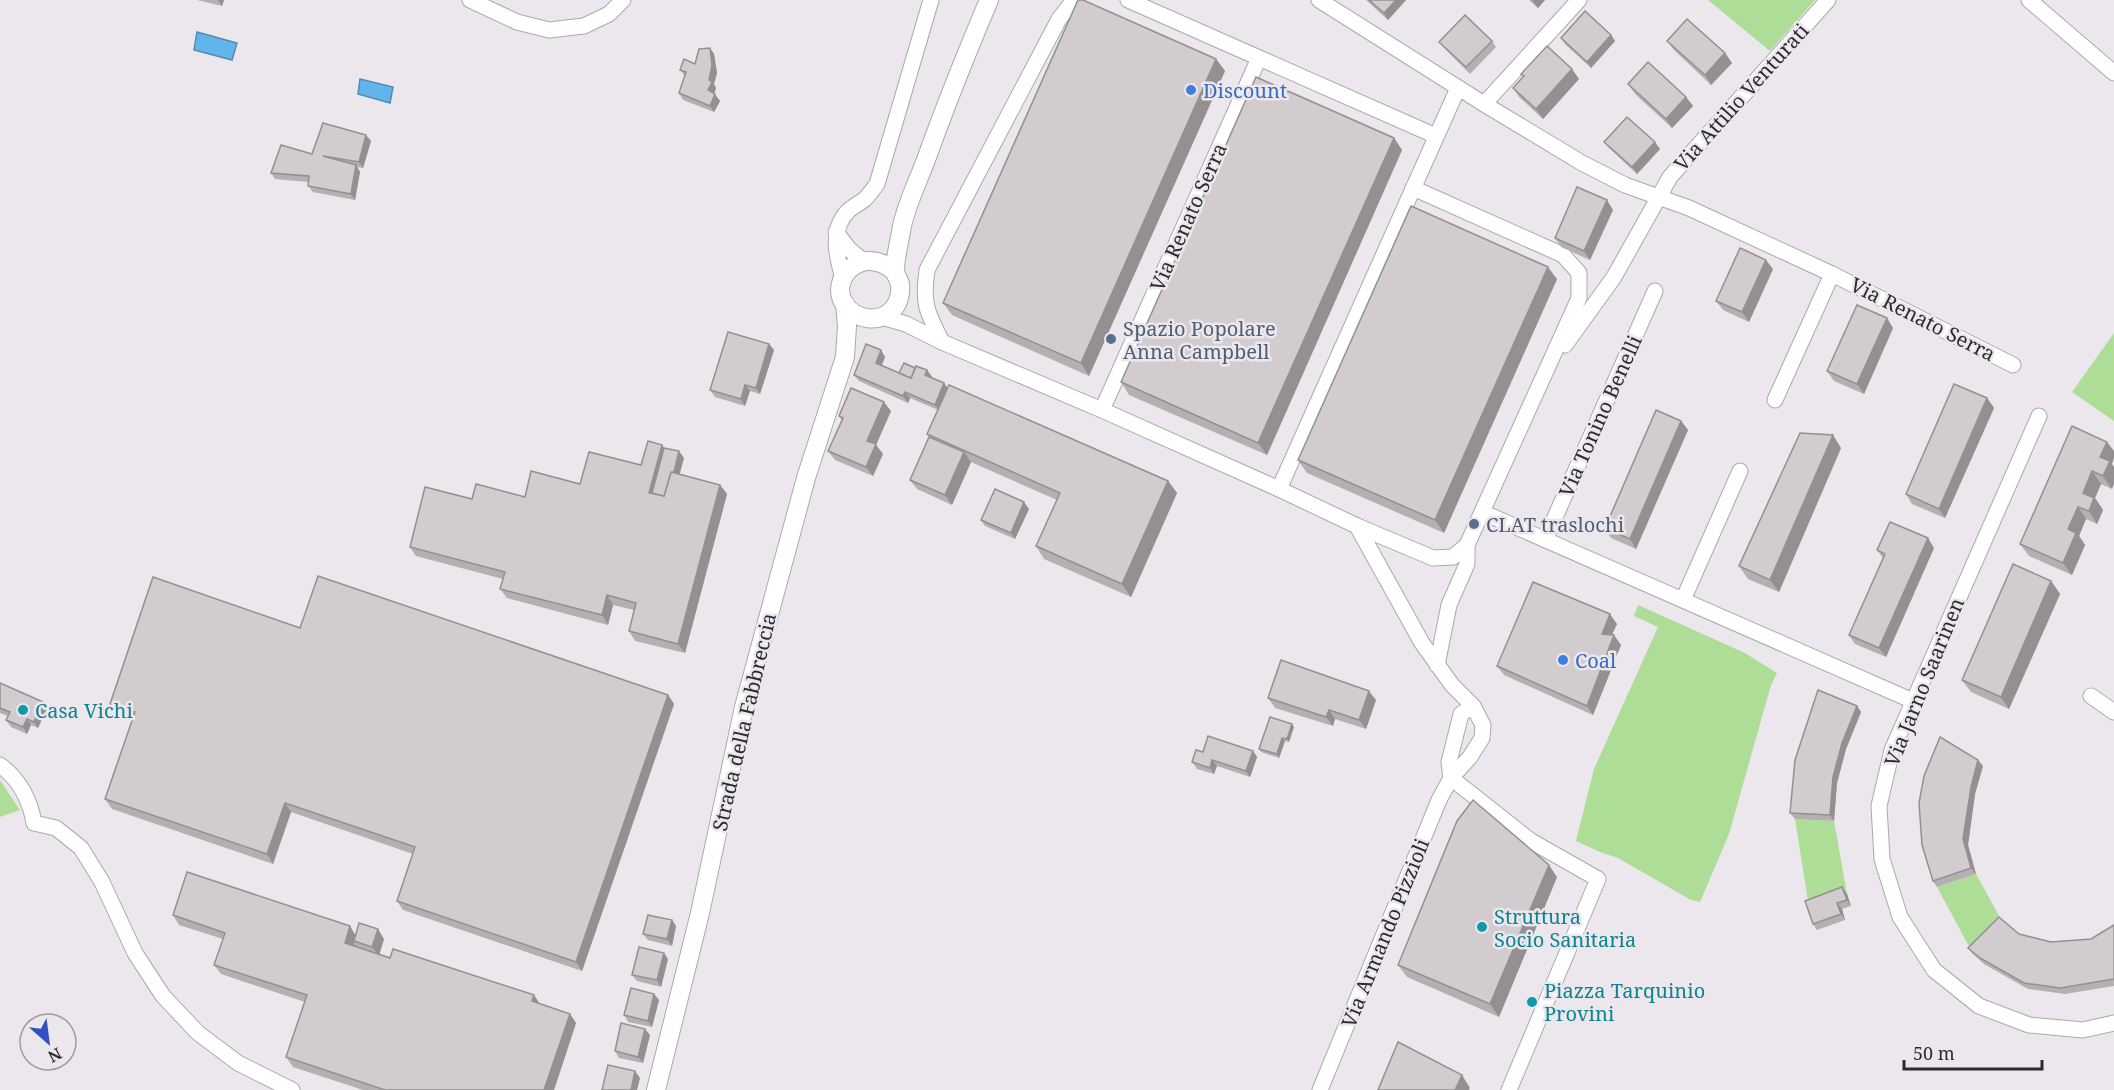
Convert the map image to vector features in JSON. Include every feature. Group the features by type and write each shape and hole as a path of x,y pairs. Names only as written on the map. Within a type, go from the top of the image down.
{"street":[{"path":"470,0 518,22 549,30 584,26 609,14 623,0"},
{"path":"895,272 886,264 869,260 849,249 836,232 839,221 850,209 866,198 877,184 931,0"},
{"name":"Strada della Fabbreccia","path":"844,357 862,332 893,309 899,298 900,285 895,272 903,223 959,71 989,0"},
{"path":"942,342 929,316 924,294 927,270 1059,19 1074,0"},
{"path":"1128,0 1436,136"},
{"path":"1484,104 1579,0"},
{"name":"Via Attilio Venturati","path":"1658,197 1670,177 1828,0"},
{"path":"2029,0 2114,73"},
{"name":"Via Renato Serra","path":"1327,2 1458,88 1582,163 1625,185 1689,208 1832,274 2013,364"},
{"name":"Via Renato Serra","path":"1102,410 1259,58"},
{"path":"1279,489 1458,88"},
{"path":"845,304 857,316 906,324 942,342 1102,410 1357,526 1433,558 1453,557 1467,544 1579,298 1579,273 1563,255 1413,188"},
{"path":"1546,372 1614,277 1658,197"},
{"name":"Strada della Fabbreccia","path":"656,1090 699,913 744,707 806,478 844,357 847,326 841,287 843,278 851,267 869,260 903,223"},
{"name":"Strada della Fabbreccia","path":"836,232 838,260 843,278"},
{"name":"Via Renato Serra","path":"1776,400 1832,274"},
{"name":"Via Tonino Benelli","path":"1545,540 1655,291"},
{"name":"Via Jarno Saarinen","path":"2039,416 1892,750 1879,806 1882,859 1900,917 1934,970 1979,1006 2029,1025 2083,1030 2114,1023"},
{"path":"1683,600 1740,471"},
{"path":"1482,512 1794,651 1913,701"},
{"name":"Via Armando Pizzioli","path":"1320,1090 1439,800 1451,778 1470,757 1482,738 1483,725 1473,706 1437,665 1422,643 1357,526"},
{"path":"1437,665 1449,605 1467,564 1467,544"},
{"path":"2091,696 2114,712"},
{"name":"Via Armando Pizzioli","path":"1451,778 1449,762 1461,714 1473,706"},
{"path":"0,765 24,789 31,805 34,823 56,828 81,848 102,882 135,953 164,996 198,1034 238,1063 292,1090"},
{"path":"1451,778 1531,841 1598,879 1509,1090"}],"green space":[{"path":"1708,0 1815,0 1770,51"},
{"path":"2114,333 2114,421 2072,392"},
{"path":"1638,605 1745,653 1777,673 1771,685 1729,834 1700,902 1691,900 1618,858 1576,841 1594,769 1658,627 1634,616"},
{"path":"0,780 20,810 0,817"},
{"path":"1795,819 1834,821 1847,894 1809,907"},
{"path":"1976,874 2003,923 1973,954 1937,887"}],"water":[{"path":"197,32 237,43 232,60 194,50"},
{"path":"360,79 393,87 390,103 358,94"}],"building":[{"path":"1078,0 1083,0 1216,59 1081,363 943,303"},
{"path":"1369,0 1396,0 1384,13"},
{"path":"1585,11 1611,35 1587,62 1561,38"},
{"path":"1465,15 1492,41 1466,67 1439,42"},
{"path":"1687,19 1725,53 1705,75 1667,41"},
{"path":"1547,46 1572,69 1536,109 1513,88 1524,76 1521,74"},
{"path":"710,48 712,66 709,80 712,82 708,90 715,94 710,106 679,93 686,72 680,70 684,59 695,64 699,49"},
{"path":"1648,62 1686,97 1666,119 1628,84"},
{"path":"1256,77 1394,138 1258,443 1121,382"},
{"path":"1627,117 1655,142 1632,167 1604,142"},
{"path":"323,123 366,135 359,162 323,156 356,165 351,194 308,186 309,176 271,173 281,145 312,154"},
{"path":"1577,187 1607,200 1584,251 1555,238"},
{"path":"1411,206 1548,267 1435,520 1298,460"},
{"path":"1740,248 1766,260 1742,312 1716,301"},
{"path":"1857,305 1887,318 1857,384 1827,371"},
{"path":"728,332 769,344 756,388 745,385 741,399 710,390"},
{"path":"866,344 881,350 876,363 911,378 916,366 927,370 925,375 944,383 935,405 905,392 903,396 854,375"},
{"path":"904,363 915,368 911,378 899,373"},
{"path":"1954,384 1987,398 1939,509 1906,494"},
{"path":"949,385 1168,481 1122,584 1036,546 1060,493 927,434"},
{"path":"851,388 884,402 867,441 876,444 866,467 828,451 843,418 839,416"},
{"path":"1656,410 1681,421 1630,539 1605,528"},
{"path":"2072,426 2107,442 2100,457 2110,461 2103,476 2092,471 2083,493 2094,498 2089,511 2078,507 2068,529 2076,533 2063,563 2020,544"},
{"path":"1800,433 1833,435 1770,580 1739,566"},
{"path":"929,437 964,452 945,495 910,480"},
{"path":"648,441 662,445 649,493 664,496 671,472 720,485 678,644 629,631 636,603 607,595 602,615 500,589 505,572 410,547 425,487 472,499 476,484 525,497 531,471 580,484 589,452 641,465"},
{"path":"664,448 679,451 674,472 671,472 664,496 652,493"},
{"path":"995,489 1024,502 1011,533 981,520"},
{"path":"1890,522 1928,538 1879,648 1849,635 1885,554 1877,550"},
{"path":"2013,564 2051,581 2001,697 1962,680"},
{"path":"318,576 668,695 576,962 397,901 415,847 285,803 267,854 105,799 135,712 110,704 153,577 300,628"},
{"name":"Coal","path":"1533,582 1610,614 1602,634 1614,635 1587,706 1497,666"},
{"path":"1281,660 1369,691 1359,720 1329,710 1326,717 1268,698"},
{"name":"Casa Vichi","path":"0,683 43,702 34,722 27,719 23,727 6,720 10,712 0,708"},
{"path":"1818,690 1857,706 1842,743 1833,777 1830,815 1790,813 1795,760"},
{"path":"1270,717 1292,724 1287,739 1282,738 1277,754 1259,749"},
{"path":"1208,736 1253,751 1246,771 1212,760 1210,768 1192,762 1196,750 1203,752"},
{"path":"1940,737 1978,760 1971,787 1963,839 1971,868 1933,881 1922,845 1919,803 1924,776"},
{"name":"Struttura Socio Sanitaria","path":"1473,800 1549,865 1490,1004 1398,965 1457,821"},
{"path":"187,872 350,926 345,943 390,958 393,949 534,995 532,1001 570,1014 544,1090 385,1090 286,1057 307,995 214,965 225,933 173,915"},
{"path":"1842,887 1847,900 1837,903 1841,914 1813,924 1805,901"},
{"path":"648,915 672,920 667,939 643,934"},
{"path":"1999,917 2019,934 2051,942 2091,939 2114,925 2114,979 2060,988 2024,983 1980,958 1968,948"},
{"path":"359,923 378,929 372,947 354,941"},
{"path":"639,947 664,953 657,980 632,975"},
{"path":"631,988 654,994 648,1021 624,1015"},
{"path":"621,1023 645,1029 638,1057 615,1051"},
{"path":"1398,1042 1462,1075 1455,1090 1378,1090"},
{"path":"608,1065 635,1071 631,1090 602,1090"}],"place":[{"name":"Discount","path":"1191,90"},
{"name":"Spazio Popolare Anna Campbell","path":"1111,339"},
{"name":"CLAT traslochi","path":"1474,524"},
{"name":"Coal","path":"1563,660"},
{"name":"Casa Vichi","path":"23,710"},
{"name":"Struttura Socio Sanitaria","path":"1482,927"},
{"name":"Piazza Tarquinio Provini","path":"1532,1002"}]}
